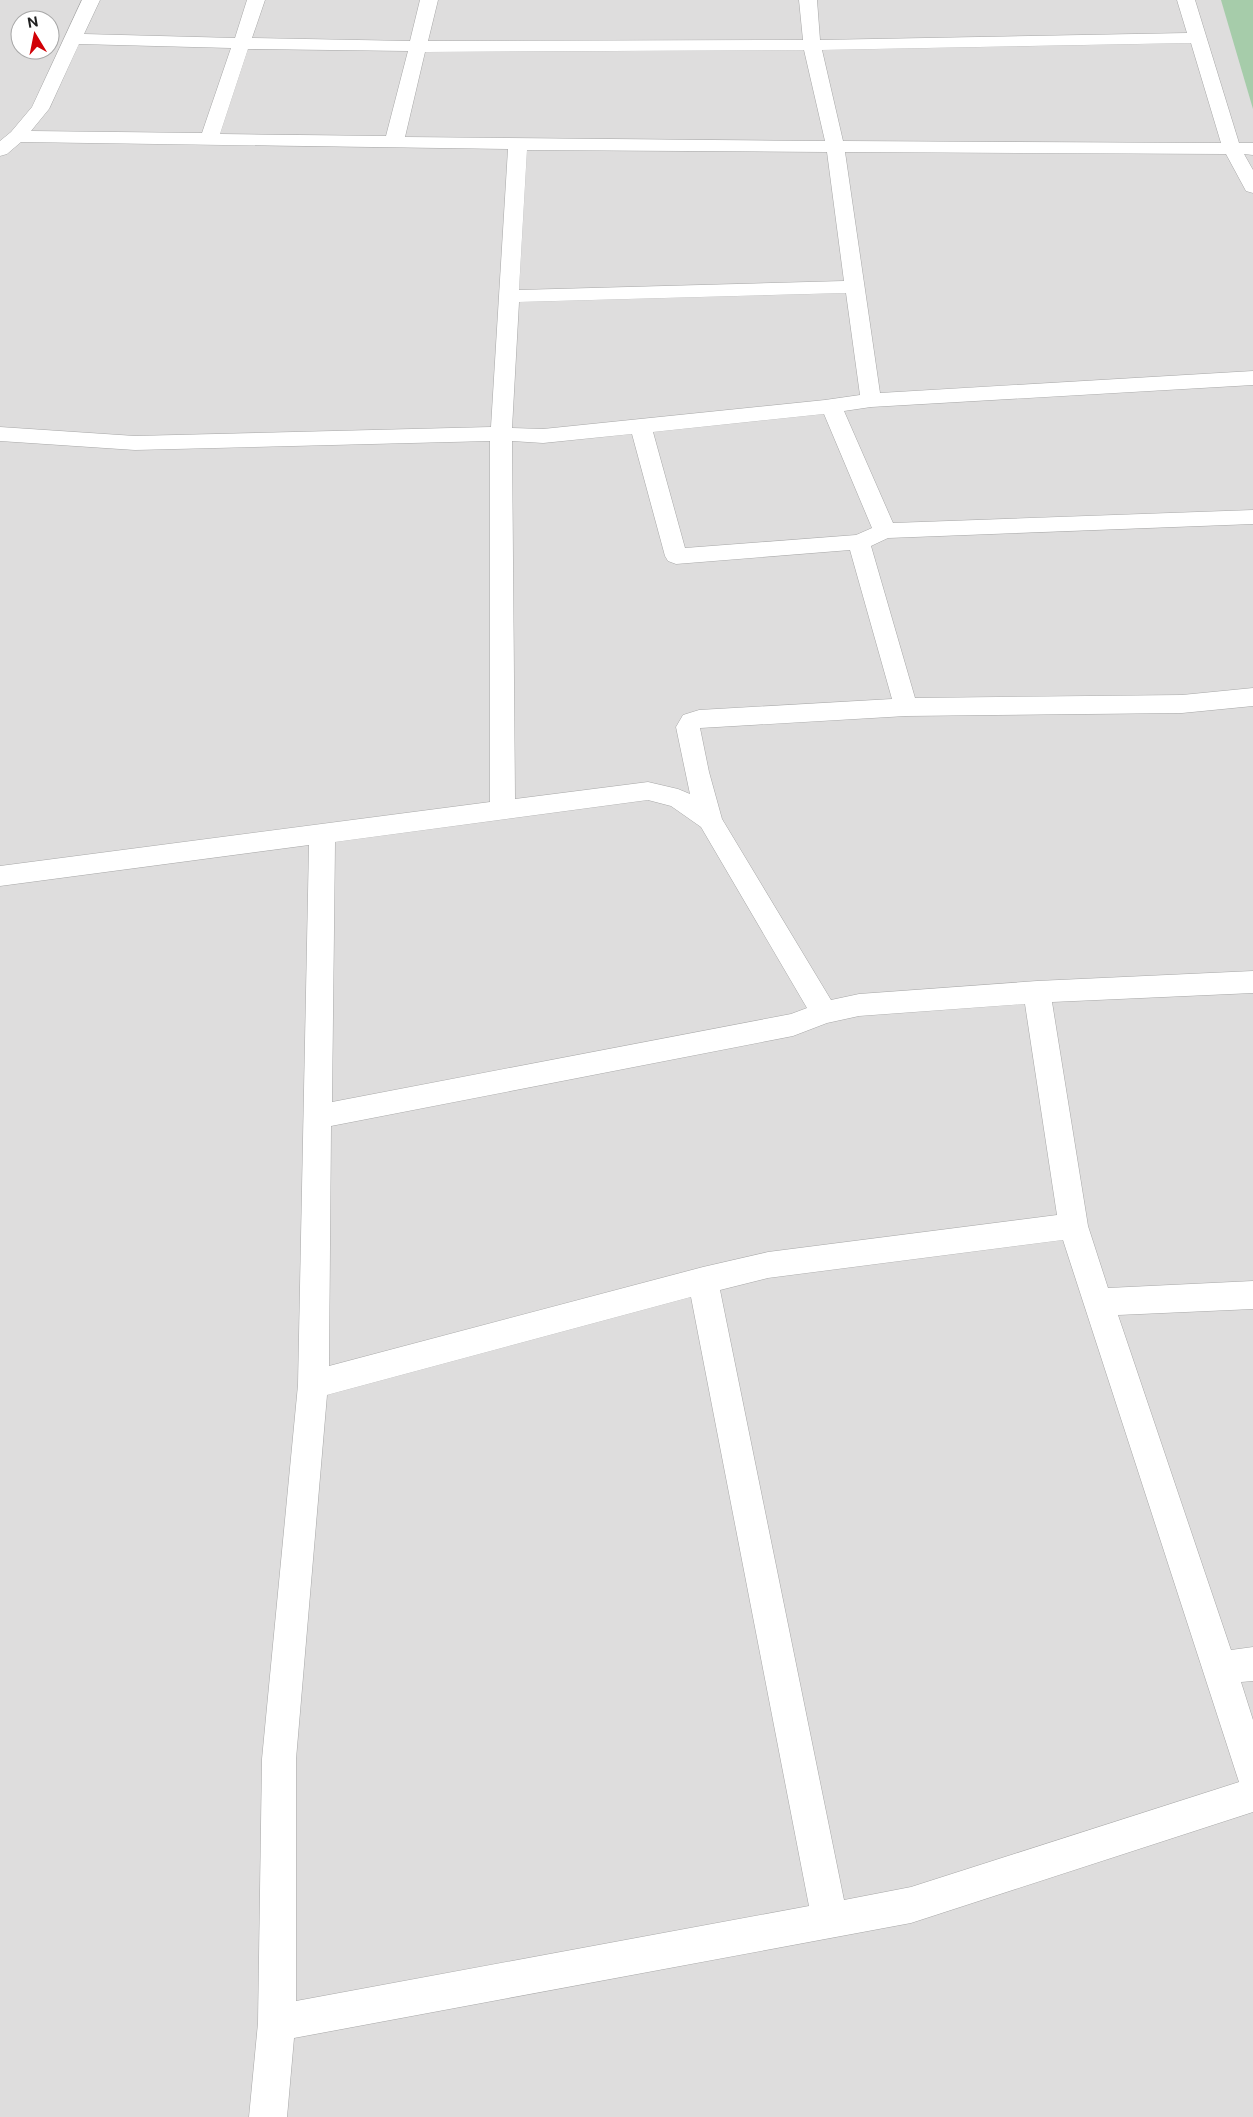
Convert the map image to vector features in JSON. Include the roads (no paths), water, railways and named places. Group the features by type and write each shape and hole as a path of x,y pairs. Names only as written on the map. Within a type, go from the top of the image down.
{"street":[{"path":"0,150 17,136 40,109 91,0"},
{"path":"209,139 243,44 256,0"},
{"path":"394,142 416,46 429,0"},
{"path":"808,0 812,46 835,146 871,400"},
{"path":"1186,0 1232,149 1253,187"},
{"path":"72,40 416,46 812,46 1080,38 1198,38"},
{"path":"17,136 518,144 1253,149"},
{"path":"503,810 501,434 518,144"},
{"path":"509,296 855,287"},
{"path":"0,434 135,443 501,434 543,436 831,406 871,400 1253,378"},
{"path":"831,406 885,531"},
{"path":"641,426 676,556 859,542 885,531 1253,517"},
{"path":"859,542 906,707"},
{"path":"824,1013 710,820 697,772 688,727 692,721 906,707 1182,704 1253,697"},
{"path":"0,876 648,791 678,798 710,820"},
{"path":"268,2117 277,2023 279,1759 313,1385 322,833"},
{"path":"317,1117 792,1025 824,1013 859,1006 1037,992 1253,982"},
{"path":"1037,992 1073,1226 1220,1668 1253,1775"},
{"path":"313,1385 703,1280 768,1265 1073,1226"},
{"path":"703,1280 830,1921"},
{"path":"1098,1302 1253,1294"},
{"path":"1220,1668 1253,1664"},
{"path":"277,2023 911,1905 1253,1795"}]}
